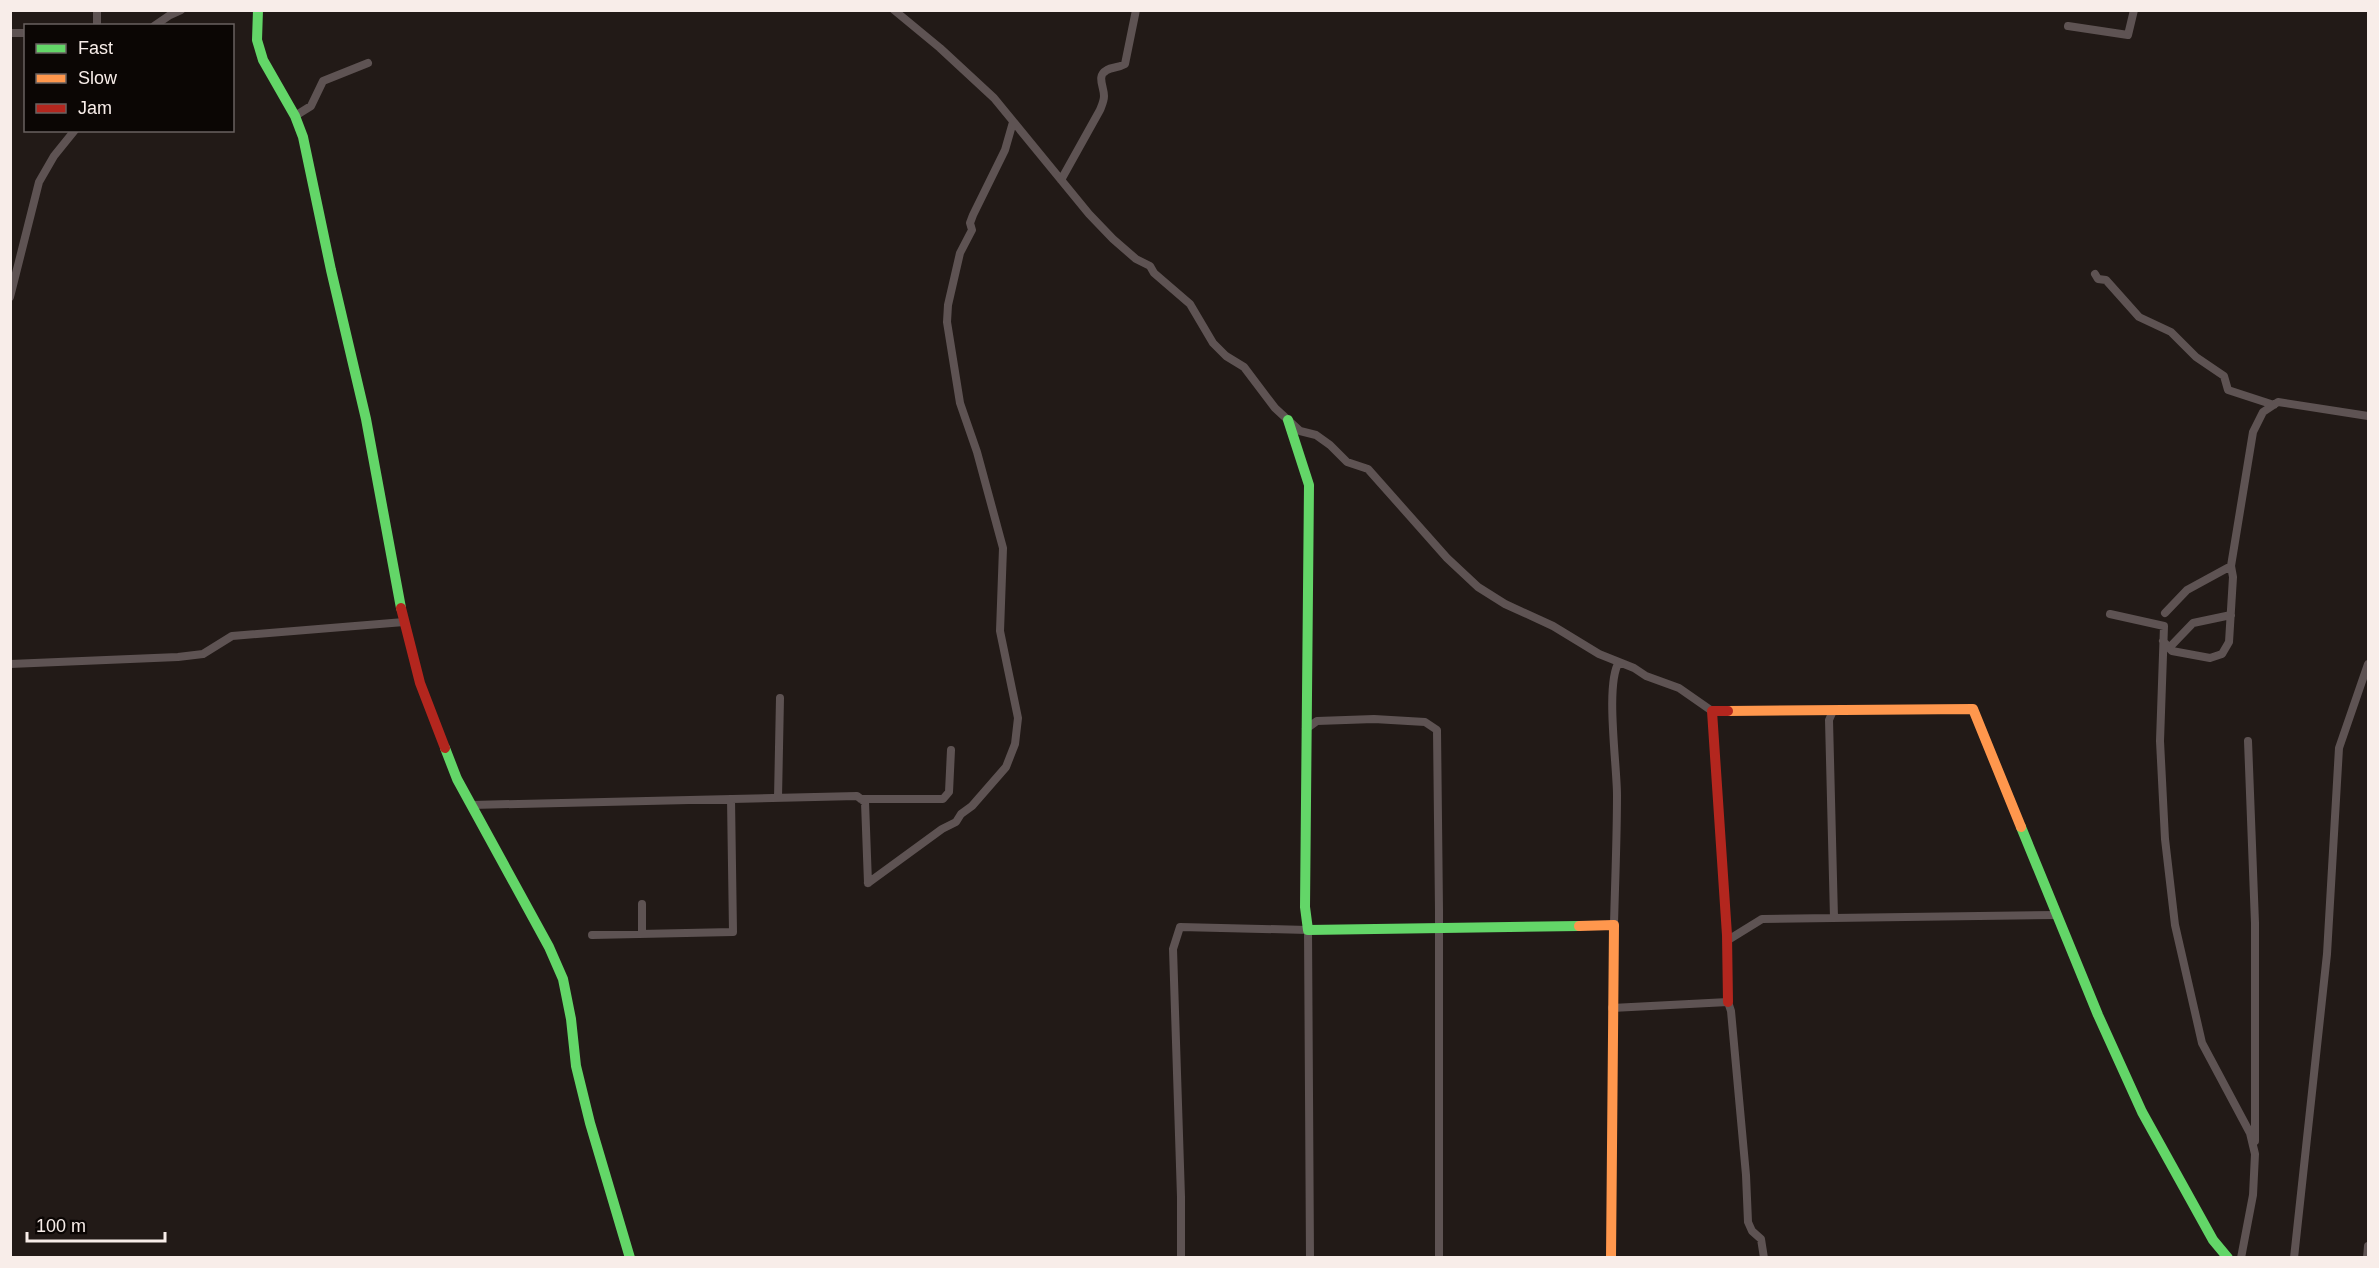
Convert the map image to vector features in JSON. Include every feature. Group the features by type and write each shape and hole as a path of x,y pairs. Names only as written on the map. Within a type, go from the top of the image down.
{"street":[{"path":"157,24 181,10"},
{"path":"258,10 257,40 263,60 295,116 303,137 366,419 404,621 420,683 457,779 549,947 563,979 571,1019 576,1066 590,1123 630,1257"},
{"path":"894,10 940,48 994,98 1089,214 1113,239 1136,259 1150,266 1154,273 1190,304 1213,343 1226,356 1244,367 1275,408 1300,431 1316,435 1347,462 1368,470 1447,558 1479,587 1505,604 1553,626 1599,654 1646,676 1679,688 1712,711 1973,710 2098,1015 2142,1112 2212,1240 2228,1257"},
{"path":"1061,180 1100,110 1104,99 1104,89 1100,81 1102,73 1109,68 1118,68 1125,64 1136,10"},
{"path":"2068,26 2128,35 2134,10"},
{"path":"295,116 311,106 323,81 368,63"},
{"path":"472,805 857,796 865,802 868,883 942,829 956,822 1006,767 1015,744 1018,718 1000,632 1003,548 984,475 960,403 947,322 948,305 960,253 972,230 970,224 972,215 1005,150 1013,122"},
{"path":"10,297 39,182 54,156 73,132"},
{"path":"2095,274 2098,279 2106,280 2139,317 2171,332 2203,362 2224,376 2228,390 2274,405"},
{"path":"2166,644 2172,651 2210,658 2222,654 2229,642 2233,577 2231,566 2253,432 2263,412 2278,402 2368,416"},
{"path":"1288,420 1309,485 1305,907 1308,930 1310,1257"},
{"path":"2165,613 2187,590 2231,566"},
{"path":"2110,614 2164,626 2166,644 2160,741 2164,839 2175,925 2202,1043 2250,1133 2255,1154"},
{"path":"2166,644 2193,623 2231,615"},
{"path":"10,664 178,657 203,654 232,636 404,621"},
{"path":"1611,1257 1612,1008 1617,795 1613,700 1615,669 1619,662"},
{"path":"2294,1257 2327,954 2339,748 2368,664"},
{"path":"778,798 780,698"},
{"path":"1712,711 1728,940 1728,1002 1731,1011 1746,1175 1748,1222 1761,1239 1764,1257"},
{"path":"1833,711 1829,720 1834,918"},
{"path":"1306,729 1317,721 1374,719 1425,722 1437,730 1439,1257"},
{"path":"2241,1257 2253,1195 2255,1154 2255,923 2248,741"},
{"path":"861,799 943,799 949,792 951,750"},
{"path":"592,935 733,932 731,799"},
{"path":"642,904 642,934"},
{"path":"1728,940 1762,919 2057,915"},
{"path":"1181,1257 1173,949 1180,927 1308,930 1614,926"},
{"path":"1612,1008 1728,1002"},
{"path":"2367,1257 2368,1245"}],"traffic: fast":[{"path":"258,10 257,40 263,60 295,116 303,137 366,419 401,608"},
{"path":"1288,420 1309,485 1305,907 1308,930 1579,926"},
{"path":"445,748 457,779 549,947 563,979 571,1019 576,1066 590,1123 630,1258"},
{"path":"2021,827 2098,1015 2142,1112 2213,1240 2228,1258"}],"traffic: slow":[{"path":"1728,711 1973,709 2021,827"},
{"path":"1579,926 1614,925 1611,1258"}],"traffic: jam":[{"path":"401,608 420,683 445,748"},
{"path":"1728,711 1712,711 1727,935 1728,1002"}]}
